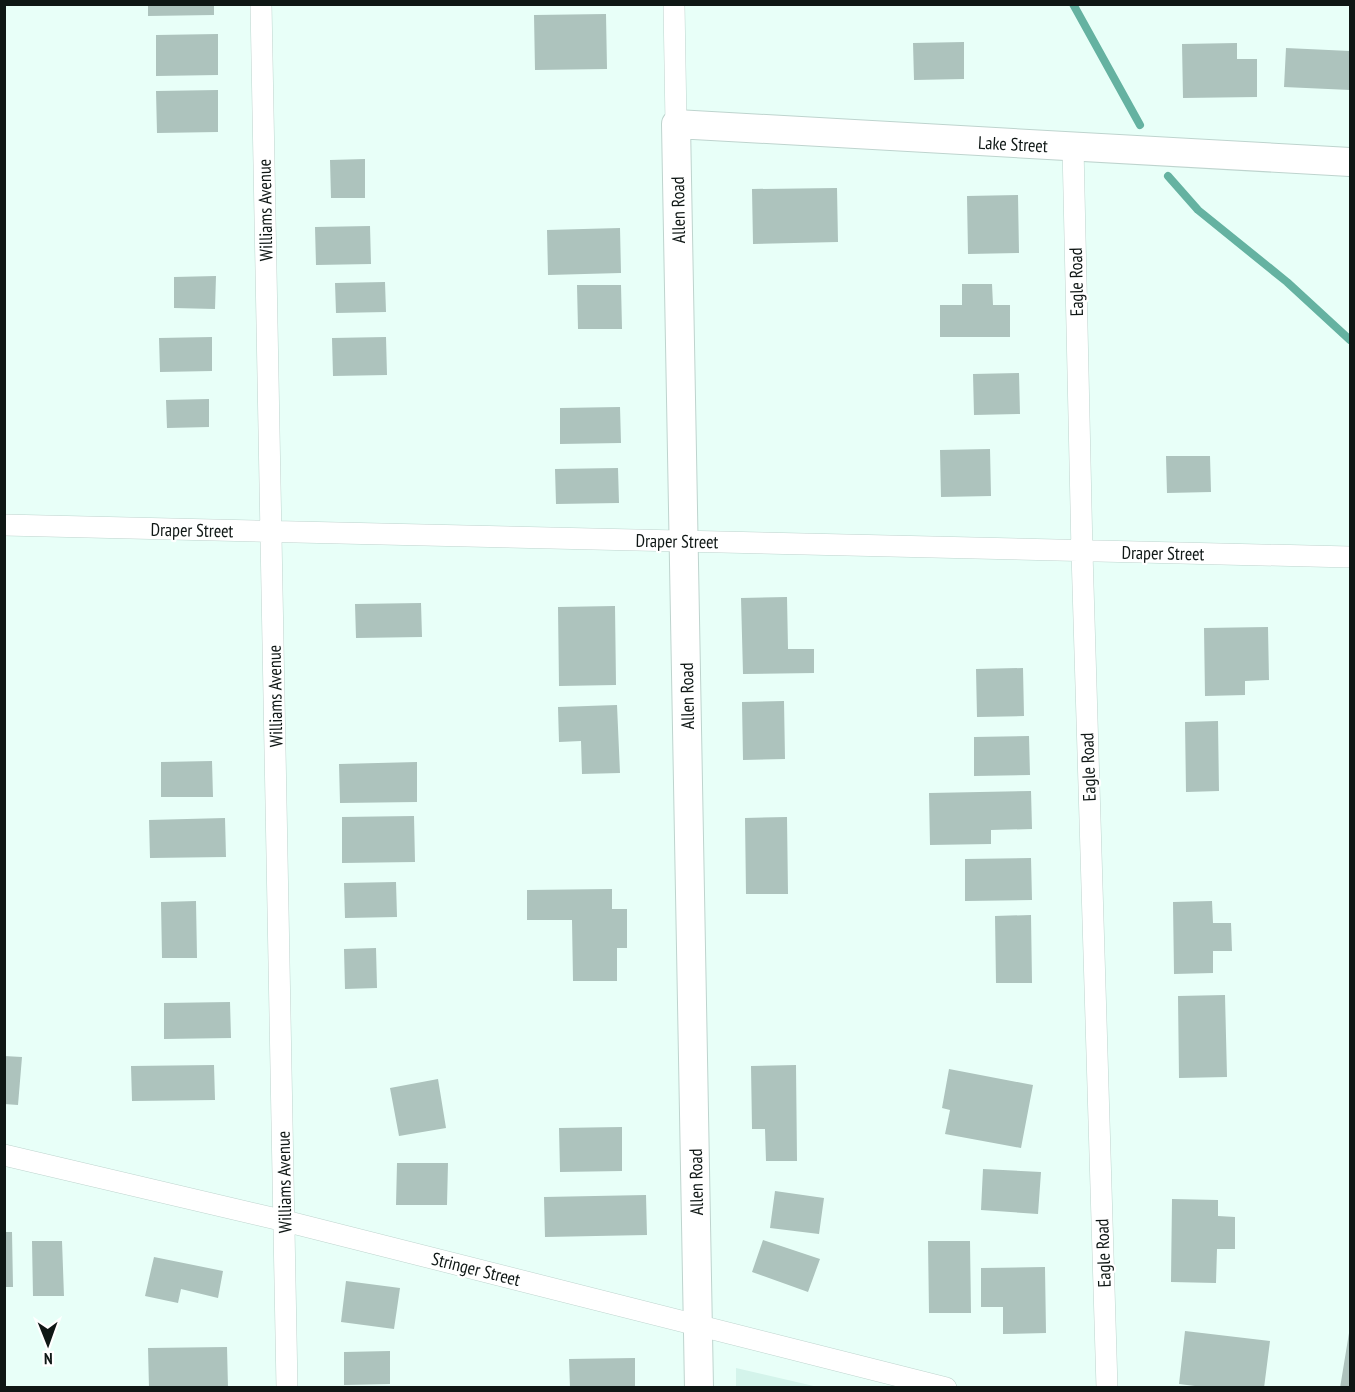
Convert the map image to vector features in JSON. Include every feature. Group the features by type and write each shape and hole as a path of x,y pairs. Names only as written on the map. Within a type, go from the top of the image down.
{"street":[{"name":"Williams Avenue","path":"261,4 288,1388"},
{"name":"Allen Road","path":"674,4 699,1388"},
{"name":"Lake Street","path":"676,124 1350,162"},
{"name":"Eagle Road","path":"1073,147 1082,552 1107,1388"},
{"name":"Draper Street","path":"4,525 1350,557"},
{"name":"Stringer Street","path":"4,1155 285,1221 946,1388"}],"shaded area":[{"path":"736,1368 818,1387 736,1387"}],"building":[{"path":"148,4 214,4 214,15 148,16"},
{"path":"606,14 607,69 535,70 534,15"},
{"path":"218,34 218,75 156,76 156,35"},
{"path":"964,42 964,79 914,80 913,43"},
{"path":"1237,43 1237,59 1257,59 1257,97 1183,98 1182,44"},
{"path":"1286,48 1350,51 1350,90 1284,87"},
{"path":"218,90 218,132 157,133 156,91"},
{"path":"365,159 365,198 331,198 330,160"},
{"path":"837,188 838,242 753,244 752,189"},
{"path":"1018,195 1019,253 968,254 967,196"},
{"path":"370,226 371,264 316,265 315,227"},
{"path":"620,228 621,273 548,275 547,230"},
{"path":"216,276 215,309 174,308 174,277"},
{"path":"385,282 386,312 336,313 335,283"},
{"path":"962,284 992,284 993,305 1010,305 1010,337 940,337 940,305 962,305"},
{"path":"577,285 621,285 622,329 578,329"},
{"path":"212,337 212,371 160,372 159,338"},
{"path":"386,337 387,375 333,376 332,338"},
{"path":"1019,373 1020,414 974,415 973,374"},
{"path":"209,399 209,427 167,428 166,400"},
{"path":"620,407 621,443 560,444 560,408"},
{"path":"990,449 991,496 941,497 940,450"},
{"path":"1166,456 1210,456 1211,492 1167,493"},
{"path":"618,468 619,503 556,504 555,469"},
{"path":"787,597 788,649 814,649 814,673 743,674 741,598"},
{"path":"421,603 422,637 356,638 355,604"},
{"path":"615,606 616,685 559,686 558,607"},
{"path":"1268,627 1269,680 1245,681 1245,695 1205,696 1204,628"},
{"path":"1023,668 1024,716 977,717 976,669"},
{"path":"784,701 785,759 743,760 742,702"},
{"path":"617,705 620,773 582,774 581,741 559,742 558,707"},
{"path":"1218,721 1219,791 1186,792 1185,722"},
{"path":"1029,736 1030,775 974,776 974,737"},
{"path":"212,761 213,797 161,797 161,762"},
{"path":"417,762 417,802 340,803 339,764"},
{"path":"1031,791 1032,829 991,830 991,844 930,845 929,793"},
{"path":"414,816 415,862 342,863 342,817"},
{"path":"787,817 788,894 746,894 745,818"},
{"path":"225,818 226,857 150,858 149,820"},
{"path":"1031,858 1032,900 965,901 965,859"},
{"path":"396,882 397,917 345,918 344,883"},
{"path":"612,889 612,909 627,909 627,948 617,948 617,981 573,981 572,920 527,920 527,890"},
{"path":"196,901 197,958 162,958 161,902"},
{"path":"1212,901 1213,923 1231,923 1232,951 1213,951 1213,973 1174,974 1173,902"},
{"path":"1031,915 1032,983 996,983 995,916"},
{"path":"376,948 377,988 345,989 344,949"},
{"path":"1225,995 1227,1077 1179,1078 1178,996"},
{"path":"230,1002 231,1038 164,1039 164,1003"},
{"path":"4,1056 22,1057 18,1105 4,1104"},
{"path":"214,1065 215,1100 132,1101 131,1066"},
{"path":"796,1065 797,1161 766,1161 765,1129 752,1129 751,1066"},
{"path":"949,1069 1033,1085 1021,1148 945,1134 950,1110 942,1108"},
{"path":"438,1079 446,1128 399,1136 390,1088"},
{"path":"622,1127 622,1171 560,1172 559,1128"},
{"path":"397,1163 448,1163 447,1205 396,1205"},
{"path":"983,1169 1041,1172 1038,1214 981,1210"},
{"path":"775,1191 824,1198 819,1234 770,1228"},
{"path":"646,1195 647,1235 545,1237 544,1197"},
{"path":"1172,1199 1218,1200 1218,1216 1235,1217 1235,1249 1217,1249 1216,1283 1171,1282"},
{"path":"4,1232 12,1232 13,1287 4,1287"},
{"path":"763,1240 820,1259 808,1292 752,1272"},
{"path":"32,1241 62,1241 64,1296 33,1296"},
{"path":"928,1241 970,1241 971,1313 929,1313"},
{"path":"154,1257 223,1271 218,1298 181,1289 178,1303 145,1296"},
{"path":"1045,1267 1046,1333 1003,1334 1003,1307 981,1307 981,1268"},
{"path":"346,1281 400,1288 394,1329 341,1322"},
{"path":"1185,1331 1270,1341 1264,1388 1211,1388 1179,1384"},
{"path":"1349,1333 1350,1388 1340,1388"},
{"path":"227,1347 228,1388 149,1388 148,1348"},
{"path":"390,1351 390,1384 344,1385 344,1352"},
{"path":"635,1358 635,1388 570,1388 569,1359"}],"waterway":[{"path":"1073,4 1140,125"},
{"path":"1168,176 1198,210 1287,282 1350,340"}]}
